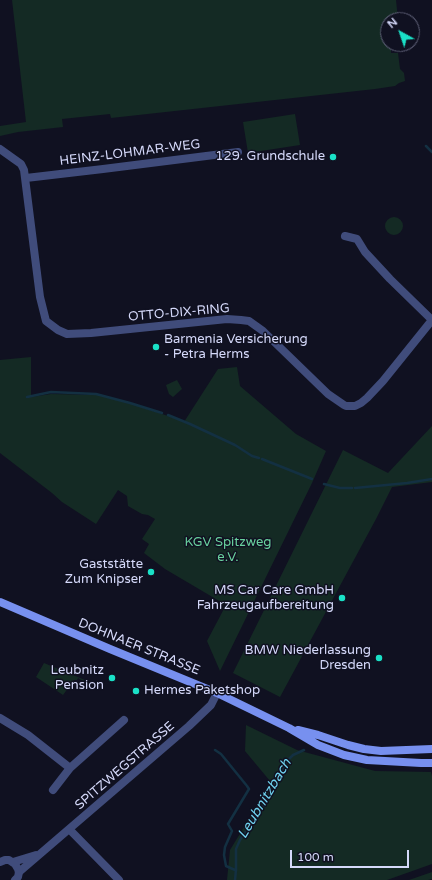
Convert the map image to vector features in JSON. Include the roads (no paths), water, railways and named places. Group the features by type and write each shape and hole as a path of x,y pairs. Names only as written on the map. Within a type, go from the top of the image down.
{"main road":[{"name":"DOHNAER STRASSE","path":"0,602 217,693 289,728 318,746 344,755 367,760 421,764 432,763"},
{"name":"DOHNAER STRASSE","path":"289,728 364,749 381,751 432,749"}],"street":[{"name":"OTTO-DIX-RING","path":"0,148 21,164 24,170 40,297 46,321 58,330 68,334 227,319 249,321 263,331 328,394 346,406 354,406 368,398 432,320"},
{"name":"HEINZ-LOHMAR-WEG","path":"26,178 238,152"},
{"path":"345,236 357,239 365,252 432,320"},
{"name":"SPITZWEGSTRASSE","path":"17,875 189,726 211,705 217,693"},
{"path":"0,718 28,735 70,768"},
{"path":"53,790 70,768 124,720"},
{"path":"69,829 119,880"},
{"name":"SPITZWEGSTRASSE","path":"4,860 27,858 43,852"},
{"path":"4,860 17,866 17,875 25,880"}],"waterway":[{"path":"426,146 432,152"},
{"path":"27,397 51,392 96,394 162,413"},
{"path":"168,415 235,445 252,456 259,458"},
{"path":"262,459 312,479"},
{"path":"355,488 432,479"},
{"path":"324,484 340,488 352,488"},
{"path":"215,750 221,754 249,789 228,824 232,831 225,847 224,855 226,866 235,870"},
{"name":"Leubnitzbach","path":"235,880 236,849 240,840 266,802 286,762 293,755 304,750"}],"place":[{"name":"129. Grundschule","path":"333,157"},
{"name":"Barmenia Versicherung - Petra Herms","path":"156,347"},
{"name":"Gaststätte Zum Knipser","path":"151,572"},
{"name":"MS Car Care GmbH Fahrzeugaufbereitung","path":"342,598"},
{"name":"BMW Niederlassung Dresden","path":"379,658"},
{"name":"Leubnitz Pension","path":"112,678"},
{"name":"Hermes Paketshop","path":"136,691"}],"park label":[{"name":"KGV Spitzweg e.V.","path":"228,550"}]}
